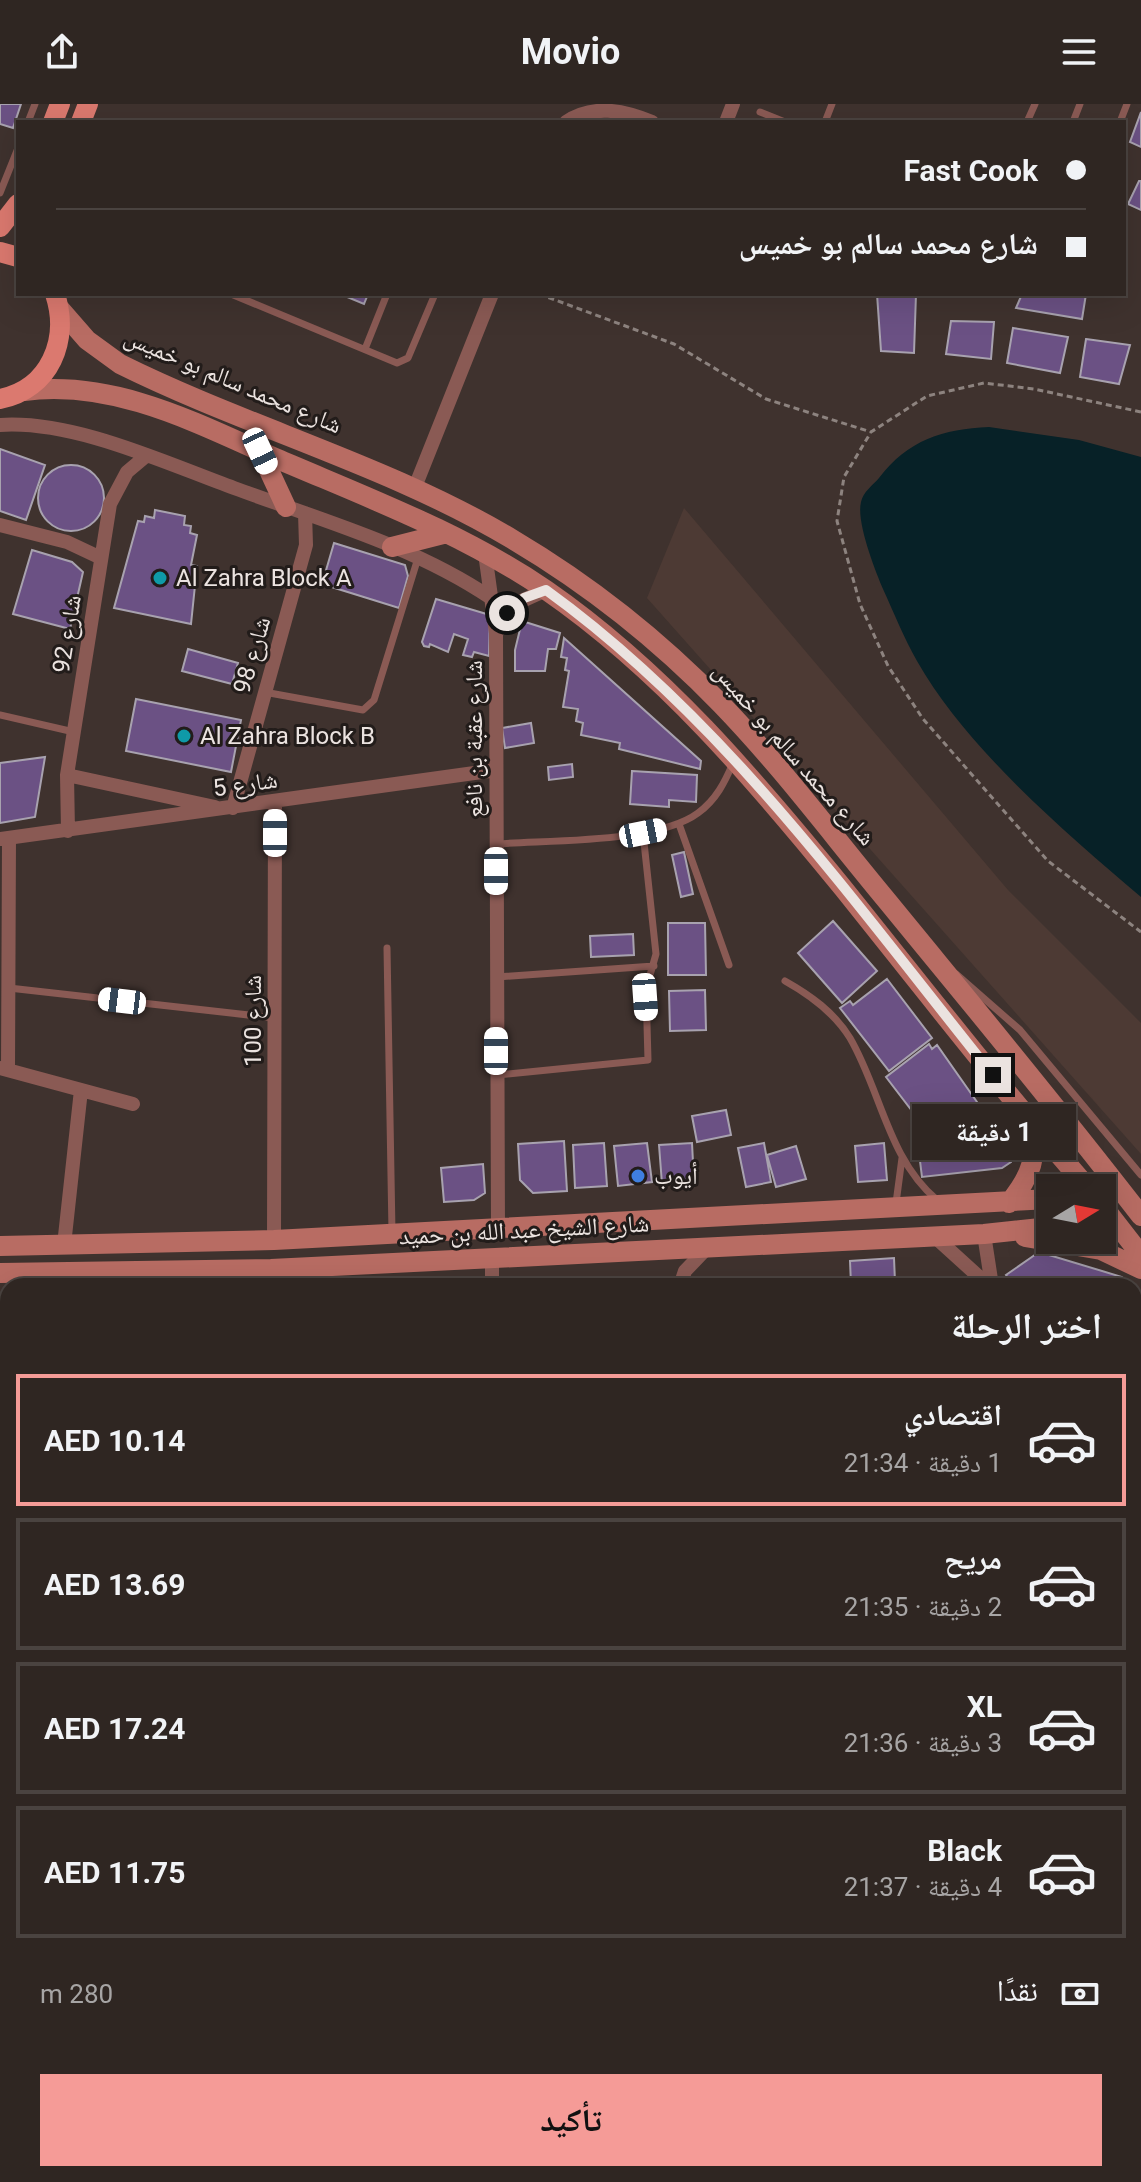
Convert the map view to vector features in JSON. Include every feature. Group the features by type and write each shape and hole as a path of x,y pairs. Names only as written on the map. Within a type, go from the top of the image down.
{"main road":[{"path":"0,227 16,207"},
{"path":"0,399 24,391 51,365 60,338 57,301"},
{"name":"شارع محمد سالم بو خميس","path":"57,301 87,340 129,368 415,487 513,539 584,586 693,677 761,750 939,963 1098,1174"},
{"name":"شارع محمد سالم بو خميس","path":"24,391 76,388 107,392 143,403 447,533 546,590 676,698 735,760 1076,1174"},
{"path":"260,451 295,510"},
{"path":"392,547 447,533"},
{"path":"1009,1203 1033,1167 1036,1155 1030,1122"},
{"name":"شارع محمد سالم بو خميس","path":"1116,1196 1141,1217"},
{"name":"شارع الشيخ عبد الله بن حميد","path":"0,1246 274,1240 1036,1200"},
{"path":"1116,1216 1141,1217"},
{"path":"1116,1227 1141,1255"},
{"name":"شارع الشيخ عبد الله بن حميد","path":"104,1278 1036,1228"},
{"path":"987,1233 1101,1250 1141,1269"},
{"name":"شارع الشيخ عبد الله بن حميد","path":"0,1273 48,1278"}],"street":[{"path":"569,120 586,109 601,106 616,108 647,120"},
{"path":"415,487 491,296"},
{"path":"0,425 67,432 146,456 392,547 491,598"},
{"name":"شارع 92","path":"68,831 67,775 114,492 127,472 146,456"},
{"name":"شارع 98","path":"228,808 306,545 295,510"},
{"path":"0,525 67,542 101,558"},
{"name":"شارع عقبة بن نافع","path":"485,553 496,633 498,1229"},
{"path":"496,633 515,604 546,590"},
{"name":"شارع 5","path":"4,839 496,770"},
{"path":"67,775 228,808"},
{"name":"شارع 100","path":"274,1240 275,802"},
{"path":"4,839 9,988 4,1069 133,1104"},
{"path":"64,1245 81,1090"},
{"path":"987,1233 990,1278"},
{"path":"934,1236 982,1278"},
{"path":"683,1278 685,1271 709,1246"},
{"path":"492,1257 492,1278"}],"lane":[{"path":"760,112 780,120"},
{"path":"0,193 16,153"},
{"path":"236,296 403,362 408,358 434,296"},
{"path":"365,349 386,296"},
{"path":"264,692 363,710 374,700 418,558"},
{"path":"0,715 74,732"},
{"path":"495,845 643,833 679,824 714,799 735,760"},
{"path":"679,824 729,965"},
{"path":"497,1075 646,1062 649,1053 646,989 654,966 656,946 643,833"},
{"path":"387,948 392,1234"},
{"path":"939,963 982,994 1020,1030 1141,1175"},
{"path":"496,977 654,966"},
{"path":"785,981 810,995 849,1036 902,1158 920,1184 945,1207"},
{"path":"9,988 275,1018"},
{"path":"894,1209 902,1158"}],"path":[{"path":"544,296 674,344 766,399 871,432"},
{"path":"1141,412 1034,389 984,383 927,396 871,432 844,477 837,521 860,604 888,666 923,719 1048,861 1141,932"}],"shaded area":[{"path":"684,508 1008,890 1141,1023 1141,1154 647,598"}],"water":[{"path":"989,427 1079,440 1141,457 1141,897 1019,787 962,726 912,652 867,546 861,521 862,498 890,465 928,439 956,430"}],"building":[{"path":"0,104 21,104 13,128 0,124"},
{"path":"1141,112 1141,147 1130,142"},
{"path":"1141,181 1141,210 1128,204"},
{"path":"345,296 367,296 364,304"},
{"path":"877,296 916,296 914,353 881,351"},
{"path":"1021,296 1086,296 1082,319 1016,308"},
{"path":"951,321 994,322 991,359 946,354"},
{"path":"1013,328 1068,337 1060,373 1007,363"},
{"path":"1086,339 1130,345 1119,384 1080,377"},
{"path":"0,449 45,465 26,520 0,511"},
{"path":"71,465 84,468 94,475 101,485 104,498 101,511 94,521 84,528 71,531 58,528 48,521 41,511 38,498 41,485 48,475 58,468"},
{"name":"Al Zahra Block A","path":"155,510 185,516 184,525 191,526 190,533 197,535 191,565 197,566 191,624 114,608 138,521 144,522 145,516 154,518"},
{"path":"334,543 405,565 408,576 399,608 322,584"},
{"path":"32,550 72,562 83,572 70,629 13,614"},
{"path":"436,599 490,615 489,656 474,652 472,657 463,655 468,639 454,634 448,652 430,644 429,647 424,646 422,642"},
{"path":"522,621 560,633 556,649 548,649 545,671 515,671 515,650"},
{"path":"564,638 701,761 700,769 619,749 620,743 581,735 583,723 576,721 578,709 563,707 569,671 565,670 567,658 561,657"},
{"path":"188,649 238,663 232,684 182,671"},
{"name":"Al Zahra Block B","path":"136,699 241,720 231,772 126,751"},
{"path":"531,723 534,743 505,748 502,728"},
{"path":"45,757 35,817 0,823 0,763"},
{"path":"572,764 573,777 549,780 548,767"},
{"path":"632,771 697,775 696,802 669,800 669,807 630,804"},
{"path":"684,852 693,894 681,897 672,855"},
{"path":"833,921 877,971 842,1003 798,953"},
{"path":"668,923 705,923 706,975 668,975"},
{"path":"633,934 634,955 591,957 590,936"},
{"path":"887,979 932,1038 889,1071 840,1008 850,1001 853,1005"},
{"path":"705,990 706,1030 670,1031 669,991"},
{"path":"929,1044 932,1049 937,1045 977,1102 932,1137 886,1077"},
{"path":"985,1108 1010,1144 1011,1162 1002,1168 922,1177 919,1153"},
{"path":"726,1110 731,1135 697,1142 692,1116"},
{"path":"564,1141 567,1191 533,1193 520,1180 518,1144"},
{"path":"604,1143 607,1186 575,1188 573,1145"},
{"path":"647,1143 652,1182 618,1186 614,1146"},
{"path":"692,1143 694,1182 662,1184 659,1145"},
{"path":"764,1143 771,1182 746,1187 738,1148"},
{"path":"884,1143 887,1180 858,1182 855,1146"},
{"path":"796,1146 806,1179 776,1187 767,1155"},
{"path":"483,1164 485,1193 474,1200 444,1202 441,1168"},
{"path":"1036,1254 1046,1254 1123,1278 1008,1278 1006,1275"},
{"path":"894,1258 895,1278 851,1278 850,1261"}],"place":[{"name":"Al Zahra Block A","path":"160,578"},
{"name":"Al Zahra Block B","path":"184,736"},
{"name":"أيوب","path":"638,1176"}],"route":[{"path":"507,613 524,598 546,590 693,714 770,799 993,1075"}]}
